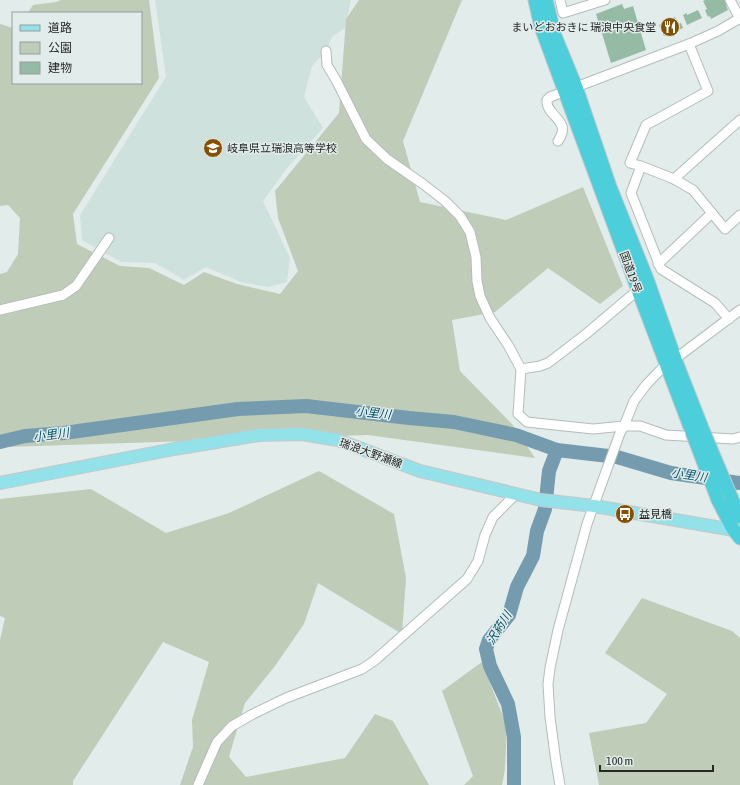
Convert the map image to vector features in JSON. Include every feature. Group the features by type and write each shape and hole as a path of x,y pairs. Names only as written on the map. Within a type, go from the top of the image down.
{"highway":[{"name":"国道19号","path":"535,0 542,27 570,90 647,279 671,361"},
{"name":"国道19号","path":"546,0 570,90 638,290 671,361 738,533"},
{"name":"国道19号","path":"725,498 740,517"}],"main road":[{"name":"瑞浪大野瀬線","path":"0,483 181,448 259,435 302,434 338,440 420,471 541,500 594,506 738,533"}],"street":[{"path":"560,0 563,13 605,0"},
{"path":"558,142 563,132 560,122 548,106 547,100 550,97 689,44 718,31 740,18 730,0"},
{"path":"689,44 708,92 646,125 630,163 674,179 692,190 725,229 740,215"},
{"path":"326,51 327,66 336,80 366,139 387,159 445,201 460,216 470,232 476,257 477,281 480,296 490,318 508,345 521,369 518,414 527,422 593,429 622,430 640,426 666,435 737,438 740,446"},
{"path":"674,179 740,120"},
{"path":"641,166 631,193 660,269 715,303 729,319"},
{"path":"658,264 712,213"},
{"path":"0,310 63,295 76,286 109,238"},
{"path":"521,369 548,363 586,334 638,290"},
{"path":"560,785 550,717 548,684 550,668 558,630 587,524 602,480 634,401 646,385 671,361 740,310"},
{"path":"198,785 217,742 232,726 286,698 362,669 374,661 467,580 478,561 485,535 494,517 516,494"}],"shaded area":[{"name":"岐阜県立瑞浪高等学校","path":"155,0 351,0 345,28 332,37 326,51 312,66 304,97 323,128 287,168 263,201 290,258 287,282 268,287 241,282 206,267 184,280 155,263 121,262 82,240 80,215 166,77"}],"green space":[{"path":"61,0 149,0 159,78 73,214 77,244 120,266 149,268 184,285 204,272 237,284 280,294 298,271 278,218 275,191 339,113 346,19 359,0 462,0 403,141 420,202 506,220 583,187 623,286 600,304 548,268 495,312 452,320 460,371 512,424 535,458 368,435 7,447 0,449 0,274 7,272 18,254 20,218 8,205 0,206 0,24 12,28 12,84 142,84 142,12 29,12 33,5"},
{"path":"319,471 394,514 406,578 402,634 318,583 304,624 275,666 245,703 229,757 246,777 345,758 375,714 393,721 429,785 180,785 193,747 192,720 209,662 163,642 73,781 73,785 0,785 0,640 5,618 0,616 0,499 91,489 166,533 229,513"},
{"path":"642,598 732,631 740,638 740,785 599,785 589,733 646,723 667,694 605,653"},
{"path":"482,662 507,727 505,769 502,785 464,785 473,776 442,691"}],"building":[{"path":"729,0 726,5 728,10 711,19 710,16 708,17 705,10 707,9 703,1"},
{"path":"622,4 624,9 633,6 646,50 611,63 596,14"},
{"path":"698,10 702,18 687,25 683,15 687,13 687,15"},
{"path":"675,17 678,24 681,23 683,28 664,36 659,25"}],"waterway":[{"name":"小里川","path":"0,442 25,436 64,433 238,409 306,406 454,422 516,435 557,450 617,457 671,473 740,483"},
{"name":"沢葯川","path":"514,785 514,737 508,704 490,666 486,649 489,640 509,615 517,587 533,556 537,531 545,509 549,471 557,450"}],"place":[{"name":"まいどおおきに 瑞浪中央食堂","path":"670,27"},
{"name":"岐阜県立瑞浪高等学校","path":"213,148"},
{"name":"益見橋","path":"625,514"}]}
